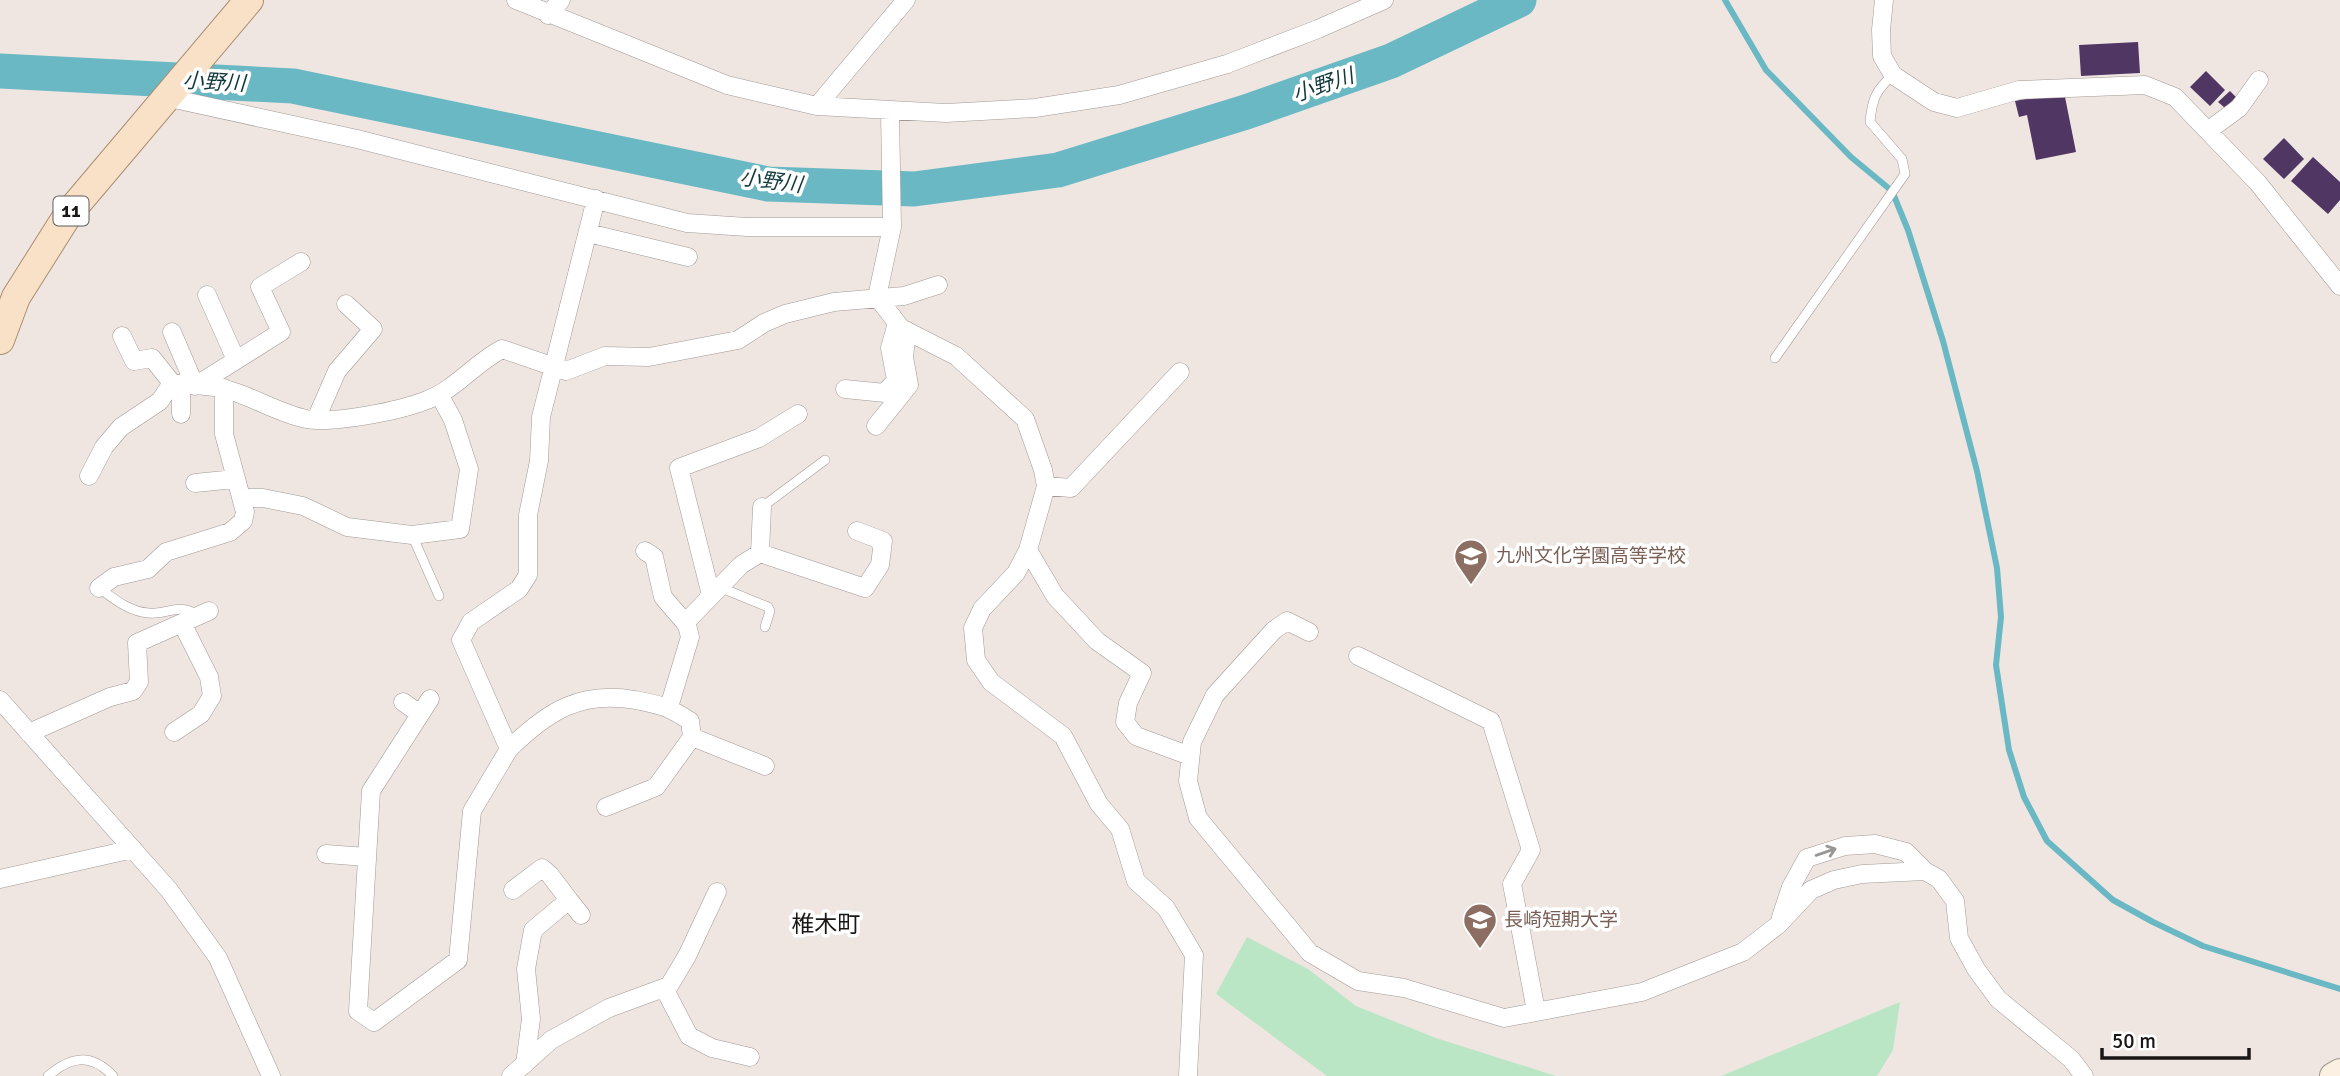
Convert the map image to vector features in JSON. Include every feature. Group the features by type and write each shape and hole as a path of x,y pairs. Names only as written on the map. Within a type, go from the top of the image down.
{"main road":[{"name":"11","path":"0,340 8,294 69,213 247,2"}],"street":[{"path":"516,0 727,85 817,106 890,118 1035,108 1119,95 1227,64 1384,0"},
{"path":"548,15 561,0"},
{"path":"817,106 906,0"},
{"path":"1884,0 1882,56 1892,75 1934,102 1957,108 2019,90 2145,85 2175,97 2258,183 2340,286"},
{"path":"2208,130 2239,108 2259,80"},
{"path":"165,97 358,139 687,223 747,227 892,223"},
{"path":"877,297 892,223 890,118"},
{"path":"509,749 461,640 471,622 519,589 528,575 528,515 539,461 541,417 596,200"},
{"path":"588,233 688,257"},
{"path":"89,476 104,447 121,427 183,385 236,360 281,332 260,287 301,262"},
{"path":"122,336 134,361 152,358 183,385 224,388 306,419 338,419 383,412 427,400 452,388 485,358 502,349 566,371 605,356 649,357 738,341 764,323 785,314 834,302 904,296 938,285"},
{"path":"207,295 236,360"},
{"path":"877,297 902,327 956,356 1025,419 1046,486 1028,550 1016,573 982,609 973,628 976,660 991,682 1063,736 1099,804 1120,829 1136,881 1166,908 1194,955 1188,1076"},
{"path":"316,419 337,371 373,329 346,304"},
{"path":"845,389 885,393 896,380 890,348 902,327"},
{"path":"876,426 909,385 902,327"},
{"path":"172,332 183,385 181,414"},
{"path":"1046,486 1071,488 1180,372"},
{"path":"99,588 114,577 148,569 166,552 230,532 243,521 245,512 224,434 224,388"},
{"path":"241,498 263,498 303,506 347,527 412,535 460,529 468,469 453,420 439,394"},
{"path":"715,591 679,468 759,438 798,414"},
{"path":"195,483 235,479"},
{"path":"760,553 762,508"},
{"path":"760,553 865,588 880,565 883,541 857,531"},
{"path":"1028,550 1055,596 1097,641 1142,673 1128,703 1125,722 1136,736 1190,755"},
{"path":"645,551 654,557 663,597 685,623 690,637 668,707"},
{"path":"685,623 741,565 760,553"},
{"path":"29,733 110,697 133,691 139,682 136,643 197,616 212,696 201,714 174,732"},
{"path":"1308,632 1287,621 1274,630 1215,695 1192,742 1188,782 1198,818 1310,953 1357,981 1404,988 1504,1018 1642,992 1743,952 1778,925 1811,890 1834,880 1862,874 1925,871"},
{"path":"1358,656 1491,721 1531,850 1512,884 1536,1011"},
{"path":"402,702 425,707 371,790 358,1011 374,1022 458,960 472,811 509,749 534,724 575,702 612,696 668,707 690,722 692,737 656,787 606,807"},
{"path":"0,700 169,890 218,958 271,1076"},
{"path":"692,737 765,766"},
{"path":"1778,925 1791,887 1807,858 1845,846 1875,844 1906,852 1925,871 1939,879 1955,901 1959,939 1998,999 2071,1059 2084,1076"},
{"path":"0,879 132,849"},
{"path":"326,854 367,857"},
{"path":"513,890 542,868 581,915"},
{"path":"511,1076 551,1040 597,1014 669,986 687,957 717,892"},
{"path":"525,1063 531,1019 526,969 533,930 569,900"},
{"path":"664,988 689,1036 712,1048 750,1057"},
{"path":"2333,1076 2340,1072"}],"lane":[{"path":"1774,358 1905,174 1902,159 1870,122 1871,105 1879,87 1892,75"},
{"path":"762,508 825,460"},
{"path":"412,535 439,596"},
{"path":"99,588 121,605 149,613 184,608 197,616"},
{"path":"715,591 768,607 770,611 765,627"},
{"path":"48,1076 60,1066 81,1058 104,1066 113,1076"}],"green space":[{"path":"1247,937 1308,969 1356,1006 1436,1038 1556,1076 1327,1076 1216,994"},
{"path":"1900,1002 1893,1050 1877,1076 1721,1076"}],"building":[{"path":"2138,42 2140,73 2081,76 2079,45"},
{"path":"2206,71 2225,90 2210,106 2190,87"},
{"path":"2230,91 2236,97 2225,108 2218,102"},
{"path":"2064,92 2076,152 2036,160 2027,115 2019,117 2015,101"},
{"path":"2284,138 2304,159 2284,179 2263,159"},
{"path":"2313,157 2340,182 2340,200 2328,214 2291,181"}],"waterway":[{"name":"小野川","path":"0,71 293,86 768,184 914,189 1058,170 1246,112 1391,61 1519,0"},
{"path":"1725,0 1766,70 1851,157 1892,191 1908,230 1943,341 1977,471 1997,568 2001,617 1996,665 2009,750 2024,797 2047,841 2113,900 2153,922 2203,946 2340,989"}],"place":[{"name":"九州文化学園高等学校","path":"1471,586"},
{"name":"長崎短期大学","path":"1480,950"}],"district":[{"name":"椎木町","path":"826,924"}]}
